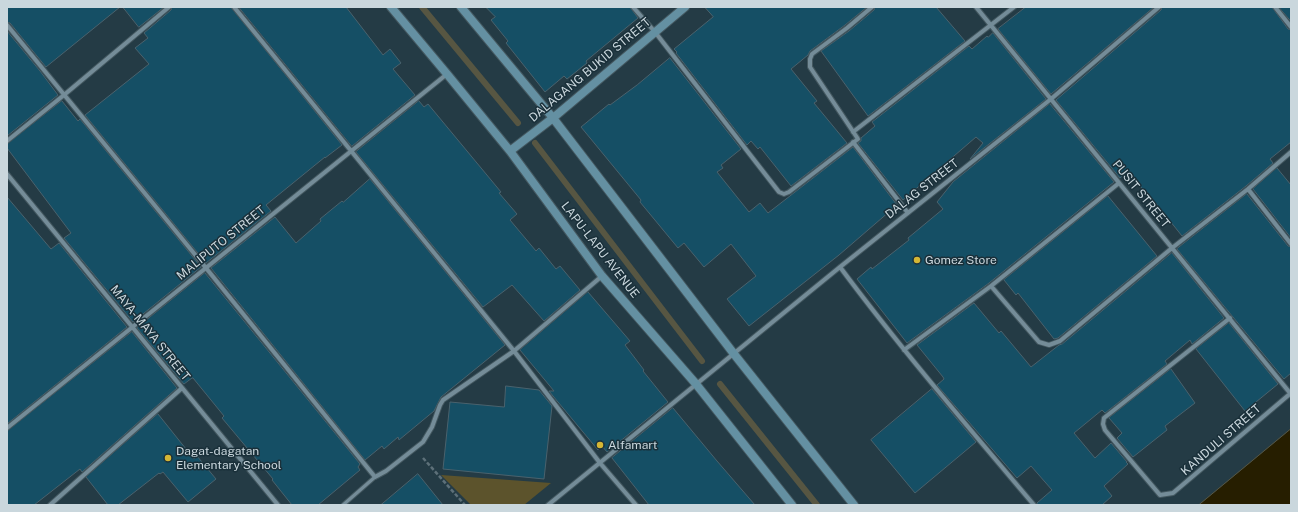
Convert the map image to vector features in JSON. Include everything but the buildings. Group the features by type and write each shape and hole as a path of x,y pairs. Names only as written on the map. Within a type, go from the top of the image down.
{"main road":[{"name":"LAPU-LAPU AVENUE","path":"391,7 448,74 510,151 602,276 696,384 792,505"},
{"path":"461,7 553,118 734,354 854,505"},
{"name":"DALAGANG BUKID STREET","path":"510,151 553,118 685,7"}],"street":[{"path":"7,140 64,95 169,7"},
{"path":"234,7 514,351 600,463 636,505"},
{"path":"633,7 655,32 779,192 784,194 789,192 858,139 810,67 810,59 812,54 872,7"},
{"name":"PUSIT STREET","path":"976,7 1291,393"},
{"path":"852,132 992,26 1014,7"},
{"name":"DALAG STREET","path":"548,505 840,267 1051,99 1159,7"},
{"path":"1275,7 1291,27"},
{"path":"7,25 376,477 423,442 432,427 443,400 514,351 602,276"},
{"name":"MALIPUTO STREET","path":"7,428 448,74"},
{"path":"853,142 908,213"},
{"path":"991,286 1039,342 1049,345 1060,341 1172,248 1248,189 1291,152"},
{"name":"MAYA-MAYA STREET","path":"7,174 278,505"},
{"path":"904,350 991,286 1119,183"},
{"path":"1248,189 1291,244"},
{"path":"840,267 904,350 1034,505"},
{"name":"KANDULI STREET","path":"1230,318 1104,418 1103,424 1105,430 1160,495 1173,493 1291,393"},
{"path":"50,505 182,388"}],"lane":[{"path":"343,505 376,477"}],"path":[{"path":"415,449 465,505"}],"shaded area":[{"path":"1291,429 1291,505 1199,505"},
{"path":"441,475 551,483 524,505 471,505"}],"waterway":[{"path":"422,7 518,123"},
{"path":"535,143 702,361"},
{"path":"720,384 817,505"}],"place":[{"name":"Gomez Store","path":"917,260"},
{"name":"Alfamart","path":"600,445"},
{"name":"Dagat-dagatan Elementary School","path":"168,458"}]}
